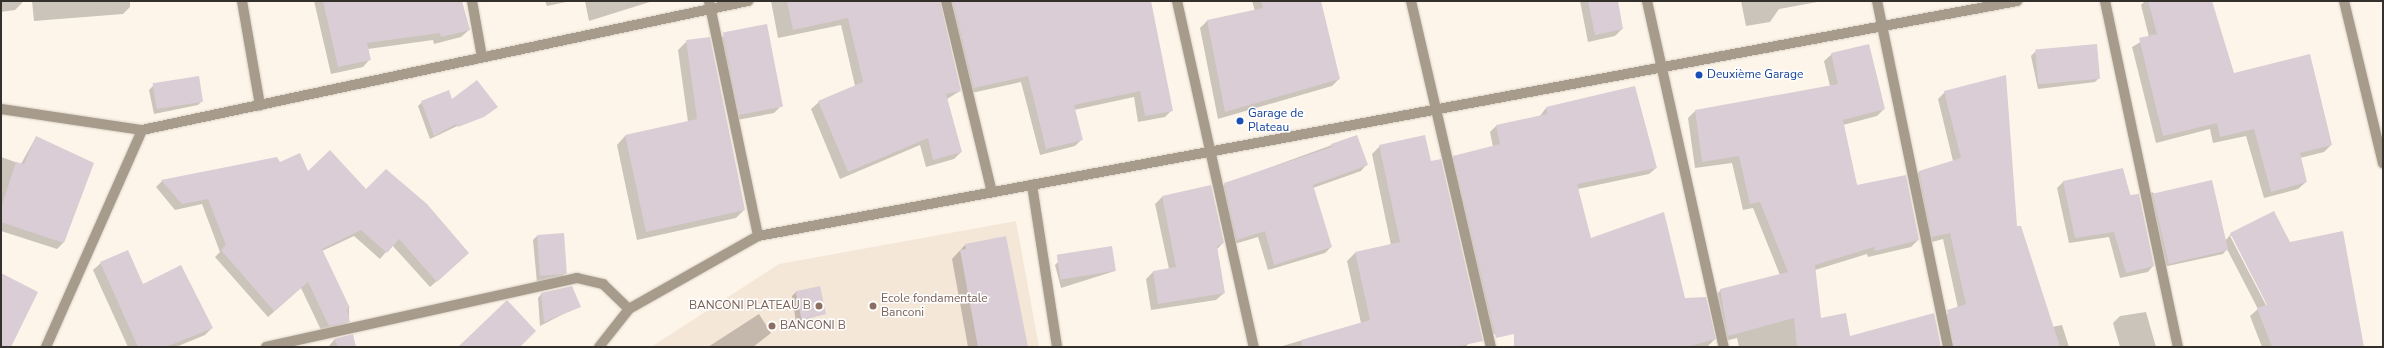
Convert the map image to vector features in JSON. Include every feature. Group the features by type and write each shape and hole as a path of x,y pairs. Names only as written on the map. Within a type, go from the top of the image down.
{"street":[{"path":"242,1 260,105"},
{"path":"472,1 482,58"},
{"path":"1,109 142,130 482,58 710,5 748,1"},
{"path":"946,1 992,192"},
{"path":"1176,1 1254,347"},
{"path":"1411,1 1491,347"},
{"path":"1647,1 1724,347"},
{"path":"1877,1 1948,347"},
{"path":"604,345 629,309 758,236 2018,1"},
{"path":"2105,1 2178,347"},
{"path":"2344,1 2383,163"},
{"path":"710,5 758,236"},
{"path":"46,347 142,130"},
{"path":"1032,185 1057,347"},
{"path":"266,347 577,278 603,284 629,309"}],"shaded area":[{"name":"Ecole fondamentale Banconi","path":"1016,221 1039,347 651,347 779,264"}],"building":[{"path":"323,1 462,1 470,30 441,37 440,33 367,43 371,60 338,67"},
{"path":"787,1 940,1 961,91 946,94 962,152 933,160 928,138 848,172 818,101 863,82 848,18 793,30"},
{"path":"953,1 1151,1 1173,111 1145,116 1140,91 1074,105 1083,140 1046,149 1028,76 974,88"},
{"path":"1261,1 1321,1 1340,79 1225,112 1207,20 1263,8"},
{"path":"1588,1 1618,1 1623,29 1595,35"},
{"path":"2148,1 2212,1 2234,73 2310,54 2332,145 2300,153 2307,182 2271,192 2254,129 2220,137 2217,123 2163,136 2139,38 2157,34"},
{"path":"767,24 783,106 739,115 723,33"},
{"path":"710,37 745,210 646,232 625,135 697,119 686,40"},
{"path":"1869,44 1885,109 1843,120 1857,185 1906,175 1919,240 1875,251 1874,247 1815,265 1821,318 1846,313 1850,336 1934,313 1941,347 1797,347 1794,318 1728,336 1720,289 1788,272 1760,202 1750,204 1739,156 1702,162 1695,110 1838,84 1831,53"},
{"path":"2097,44 2100,79 2038,84 2035,49"},
{"path":"2006,75 2017,226 2021,226 2060,347 1954,347 1947,310 1966,304 1950,233 1932,237 1919,171 1961,158 1944,91"},
{"path":"199,76 203,102 157,109 153,83"},
{"path":"477,80 498,107 484,117 458,127 456,124 434,136 421,101 449,90 452,99"},
{"path":"1635,86 1657,168 1577,184 1591,238 1664,212 1685,298 1706,297 1716,339 1687,347 1514,347 1514,334 1496,338 1453,156 1500,144 1496,125 1547,114 1546,107"},
{"path":"1357,135 1368,165 1313,185 1332,247 1274,265 1265,231 1237,240 1224,183 1332,147 1331,144"},
{"path":"1425,135 1431,161 1441,159 1483,341 1455,347 1302,347 1301,340 1370,320 1355,252 1400,242 1379,145"},
{"path":"36,136 94,163 64,243 1,222 1,208 16,162 24,164"},
{"path":"330,150 366,189 386,169 427,204 469,253 437,282 399,239 387,253 361,230 322,249 350,308 347,309 350,322 329,326 308,282 274,311 221,250 226,245 208,199 182,204 161,180 277,157 280,162 300,153 308,171"},
{"path":"2123,168 2130,195 2139,194 2154,266 2126,273 2114,232 2075,238 2063,181"},
{"path":"2212,180 2228,250 2169,264 2153,194"},
{"path":"1211,185 1224,243 1217,246 1225,293 1158,304 1153,271 1176,267 1162,196"},
{"path":"2274,211 2290,242 2343,231 2364,347 2272,347 2257,308 2267,305 2230,233"},
{"path":"564,233 567,274 540,276 537,235"},
{"path":"1006,236 1028,347 978,347 960,250 966,249 965,244"},
{"path":"1112,246 1116,271 1061,279 1057,255"},
{"path":"128,250 143,284 181,265 213,328 166,347 138,347 100,262"},
{"path":"1,273 38,292 11,347 1,347"},
{"path":"572,286 581,307 544,322 541,293"},
{"path":"820,286 826,314 802,320 796,291"},
{"path":"507,300 536,331 520,347 458,347"},
{"path":"353,334 356,347 338,347 334,339"}],"place":[{"name":"Deuxième Garage","path":"1699,75"},
{"name":"Garage de Plateau","path":"1240,121"},
{"name":"BANCONI PLATEAU B","path":"819,306"},
{"name":"Ecole fondamentale Banconi","path":"873,306"},
{"name":"BANCONI B","path":"772,326"}]}
